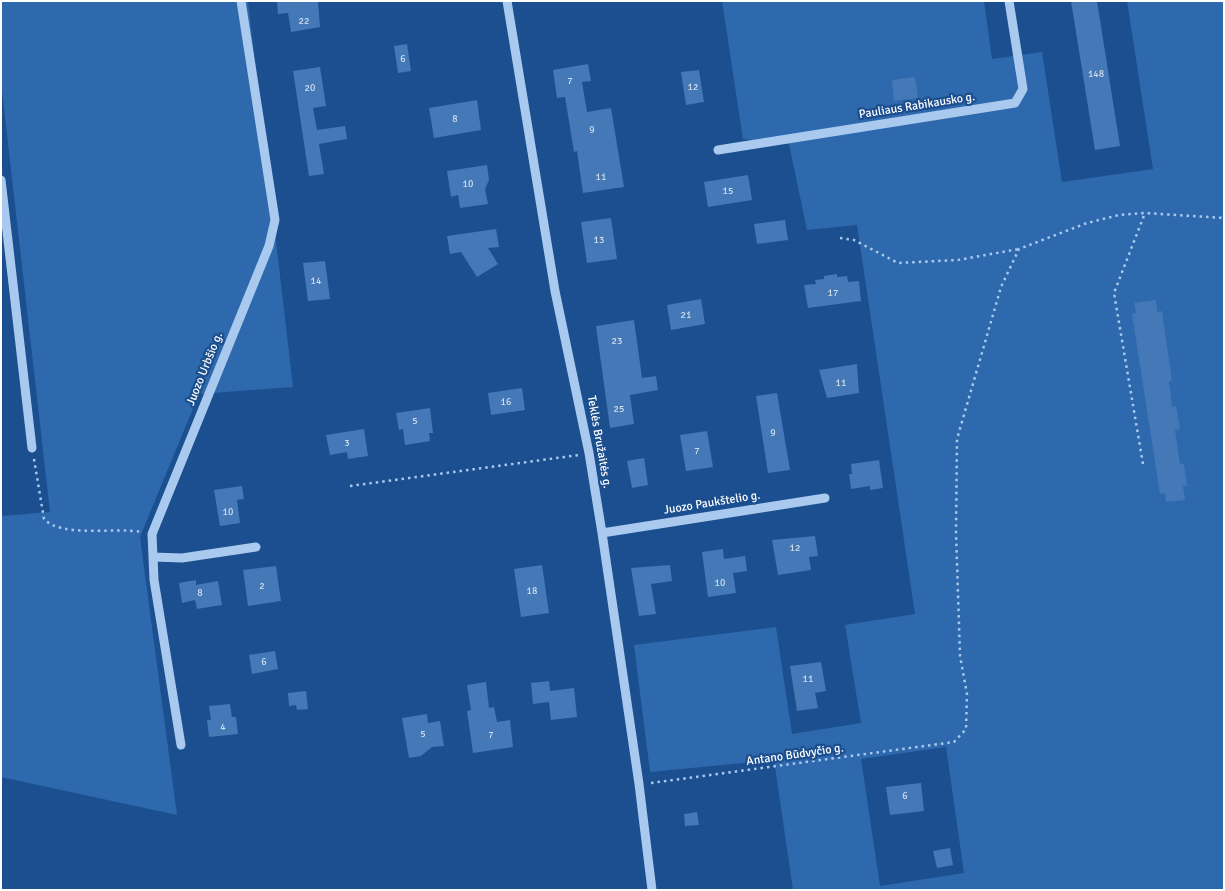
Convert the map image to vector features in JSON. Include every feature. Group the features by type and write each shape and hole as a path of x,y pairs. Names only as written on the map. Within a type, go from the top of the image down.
{"street":[{"name":"Juozo Urbšio g.","path":"181,745 154,580 152,534 269,246 275,220 241,1"},
{"name":"Teklės Bružaitės g.","path":"507,1 555,290 589,453 639,784 652,890"},
{"name":"Pauliaus Rabikausko g.","path":"718,150 1015,103 1023,89 1009,1"},
{"path":"1,180 32,448"},
{"name":"Juozo Paukštelio g.","path":"602,533 825,498"},
{"path":"153,557 192,557 256,547"}],"path":[{"path":"840,238 854,240 898,263 958,260 1019,249 1088,223 1119,215 1145,212 1224,218"},
{"path":"1144,464 1114,293 1145,212"},
{"name":"Antano Būdvyčio g.","path":"639,784 954,742 966,729 967,694 960,647 956,532 957,439 1001,286 1019,249"},
{"path":"32,448 44,519 50,525 60,530 125,529 152,534"},
{"path":"350,486 589,453"}],"shaded area":[{"path":"1,1 248,1 293,387 199,394 140,537 177,815 1,777 1,516 50,512 1,82"},
{"path":"722,1 984,1 992,59 1042,52 1062,182 1153,169 1127,1 1224,1 1224,890 793,890 774,760 650,772 634,645 776,627 792,734 861,723 845,625 915,614 857,225 807,230 789,144 743,139","holes":["946,747 964,873 880,886 861,759"]}],"building":[{"path":"277,1 318,1 320,27 291,32 288,13 278,14"},
{"path":"1071,1 1097,1 1120,146 1095,150"},
{"path":"407,44 411,71 398,73 394,46"},
{"path":"588,64 591,81 582,82 587,112 611,108 624,187 583,193 577,151 574,152 565,97 557,98 553,70"},
{"path":"320,67 326,106 313,108 317,130 345,126 347,139 319,144 324,174 309,176 293,71"},
{"path":"699,70 704,102 686,105 681,72"},
{"path":"915,77 918,98 894,101 892,80"},
{"path":"477,100 481,130 434,138 429,108"},
{"path":"487,165 489,180 485,189 488,204 460,208 458,195 451,197 447,171"},
{"path":"748,175 752,200 708,207 704,182"},
{"path":"611,218 617,259 587,263 581,222"},
{"path":"785,220 788,240 757,244 754,224"},
{"path":"496,229 499,247 488,248 498,264 477,277 461,252 450,254 447,236"},
{"path":"325,261 330,299 308,301 303,263"},
{"path":"837,274 837,277 847,276 848,282 859,281 861,301 808,308 804,285 816,284 815,280"},
{"path":"701,299 705,324 671,330 667,305"},
{"path":"1156,300 1157,312 1162,311 1172,381 1169,381 1172,407 1176,406 1180,429 1175,430 1180,464 1184,464 1187,486 1183,486 1185,500 1166,502 1165,493 1160,494 1132,314 1136,313 1134,303"},
{"path":"634,320 642,378 656,376 658,390 630,395 634,424 610,428 596,326"},
{"path":"857,364 859,393 827,398 819,370"},
{"path":"522,388 525,410 491,415 488,393"},
{"path":"777,393 790,470 768,473 756,396"},
{"path":"430,408 433,433 429,433 430,441 405,445 403,429 399,430 396,413"},
{"path":"364,429 368,456 348,459 347,452 330,455 326,435"},
{"path":"707,431 713,467 686,471 680,435"},
{"path":"644,458 648,485 632,488 627,461"},
{"path":"879,460 883,488 870,490 870,486 851,489 849,474 852,474 851,464"},
{"path":"242,486 244,499 237,500 240,523 220,526 214,490"},
{"path":"815,536 818,556 809,557 811,570 778,575 772,540"},
{"path":"723,549 724,559 745,556 747,571 733,573 736,593 708,597 702,552"},
{"path":"542,565 549,613 521,617 514,569"},
{"path":"670,565 672,581 651,584 656,614 639,616 631,568"},
{"path":"276,566 281,601 248,606 243,570"},
{"path":"196,580 196,585 218,581 222,605 197,609 195,600 182,603 179,583"},
{"path":"275,651 278,669 252,674 249,655"},
{"path":"821,662 826,691 815,693 818,708 797,711 790,666"},
{"path":"549,681 550,691 574,688 577,717 551,720 549,702 533,704 531,683"},
{"path":"486,682 489,708 494,707 497,722 510,720 513,747 473,753 467,711 471,710 467,685"},
{"path":"306,691 308,709 297,710 296,705 289,706 288,693"},
{"path":"230,704 232,717 236,717 238,734 209,737 207,720 211,720 209,706"},
{"path":"427,714 428,723 440,721 444,746 432,747 421,756 409,758 402,718"},
{"path":"921,783 924,811 890,815 886,787"},
{"path":"697,812 699,825 685,826 684,814"},
{"path":"950,848 953,865 937,868 933,851"}]}
